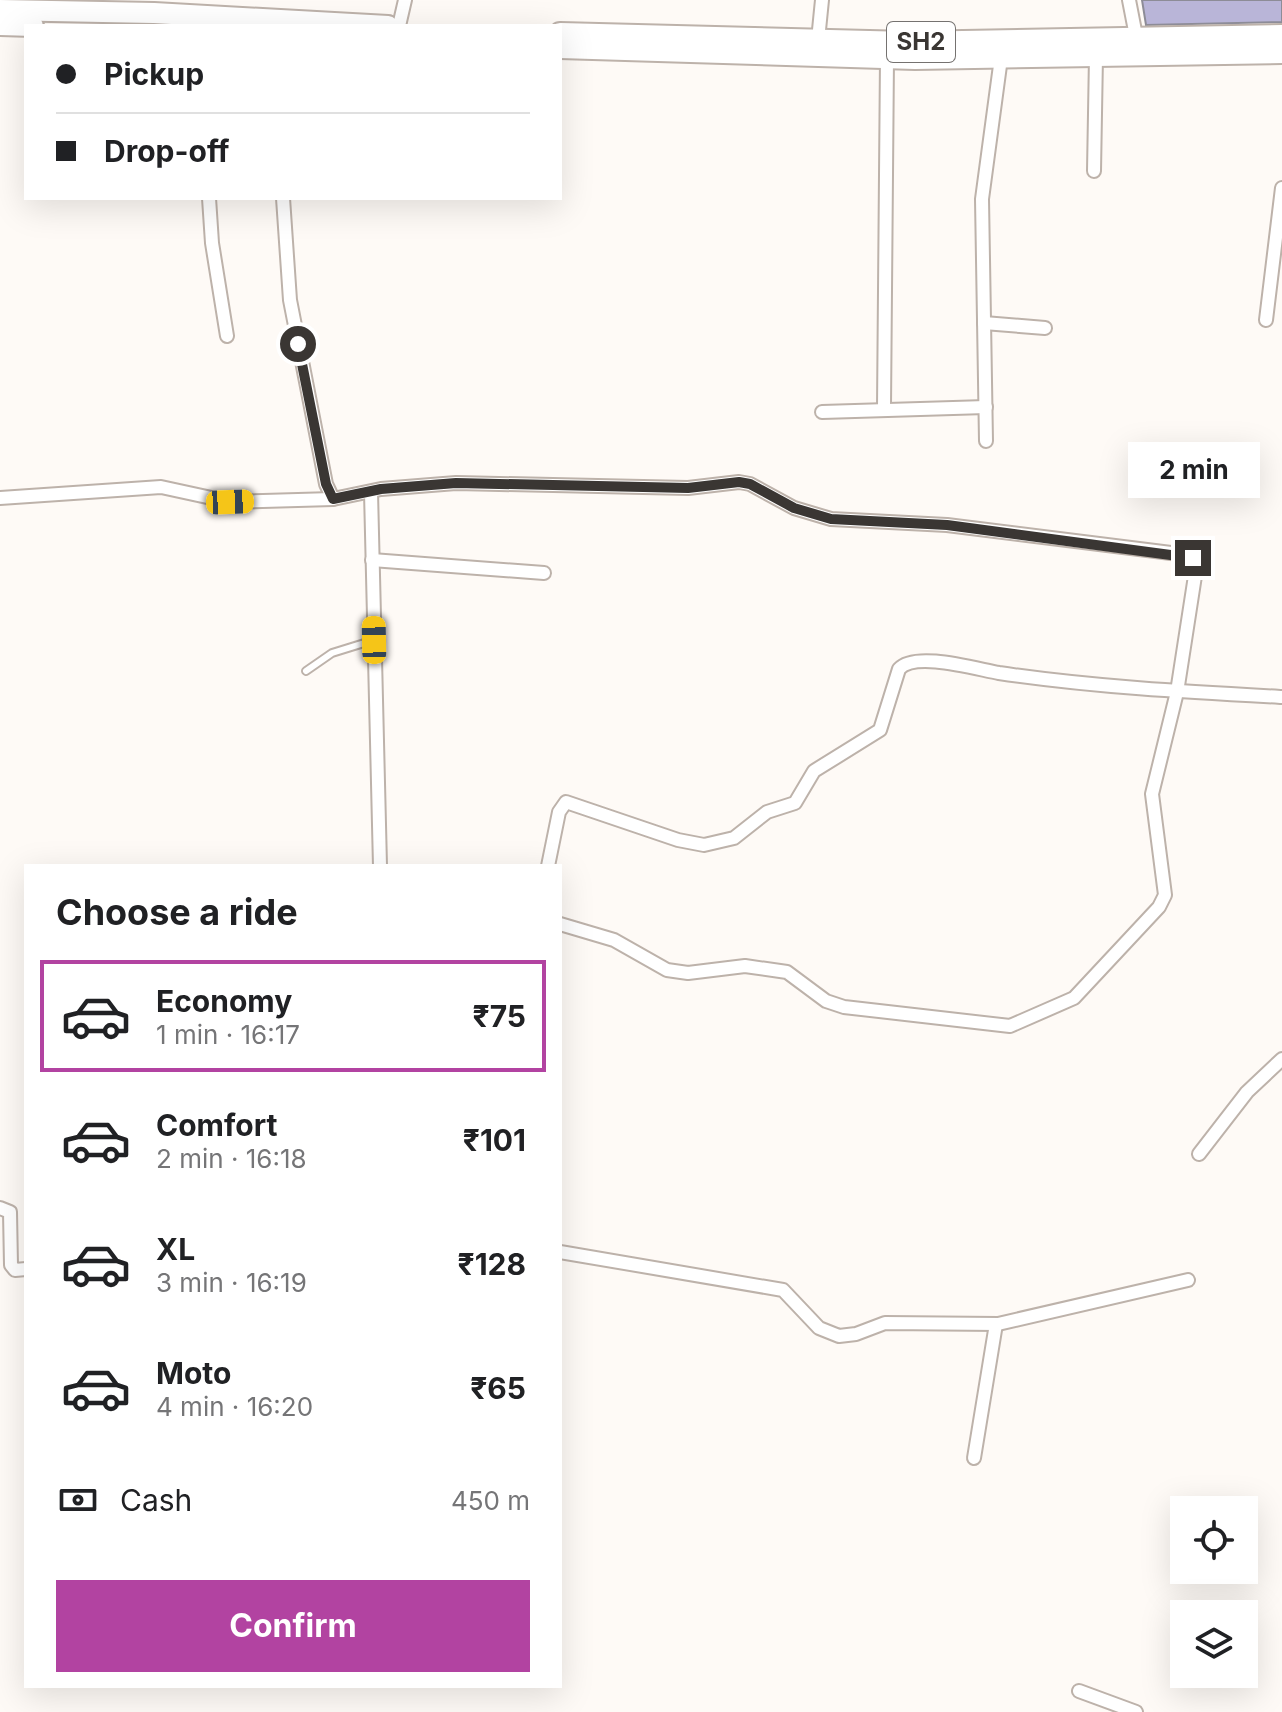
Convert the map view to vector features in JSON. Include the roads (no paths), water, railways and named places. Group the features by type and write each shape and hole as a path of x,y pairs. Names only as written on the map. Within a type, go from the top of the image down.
{"main road":[{"path":"0,10 154,20 310,24"},
{"path":"0,25 24,26"},
{"name":"SH2","path":"562,33 818,40 1042,41 1136,36 1249,44 1282,53"},
{"name":"SH2","path":"562,48 887,58 1001,58 1096,56 1249,44 1282,35"}],"street":[{"path":"399,24 405,0"},
{"path":"818,40 822,0"},
{"path":"1129,0 1136,36"},
{"path":"1094,171 1096,56"},
{"path":"884,407 887,58"},
{"path":"986,441 982,199 1001,58"},
{"path":"1266,320 1282,188"},
{"path":"209,200 212,243 227,336"},
{"path":"283,200 290,300 326,484 333,499"},
{"path":"984,323 1045,328"},
{"path":"822,412 884,407 986,407"},
{"path":"0,498 161,487 230,502 333,499 456,483 688,488 739,482 750,484 794,508 831,519 947,525 1187,555 1195,561 1197,571 1177,692 1152,794 1165,887 1163,901 1074,998 1021,1023 993,1027 844,1007 826,1001 787,972 733,966 699,972 667,970 614,940 562,925"},
{"path":"371,492 380,864"},
{"path":"372,560 544,573"},
{"path":"548,864 559,812 566,802 678,840 704,845 734,838 767,812 794,804 814,771 880,730 894,678 907,662 917,659 1004,673 1177,692 1282,697"},
{"path":"1199,1154 1247,1092 1282,1059"},
{"path":"0,1208 10,1212 12,1268 24,1269"},
{"path":"562,1252 783,1290 819,1328 833,1335 856,1334 885,1323 996,1324 1188,1280"},
{"path":"974,1458 996,1324"},
{"path":"1079,1691 1136,1712"}],"lane":[{"path":"306,671 332,653 374,640"}]}
